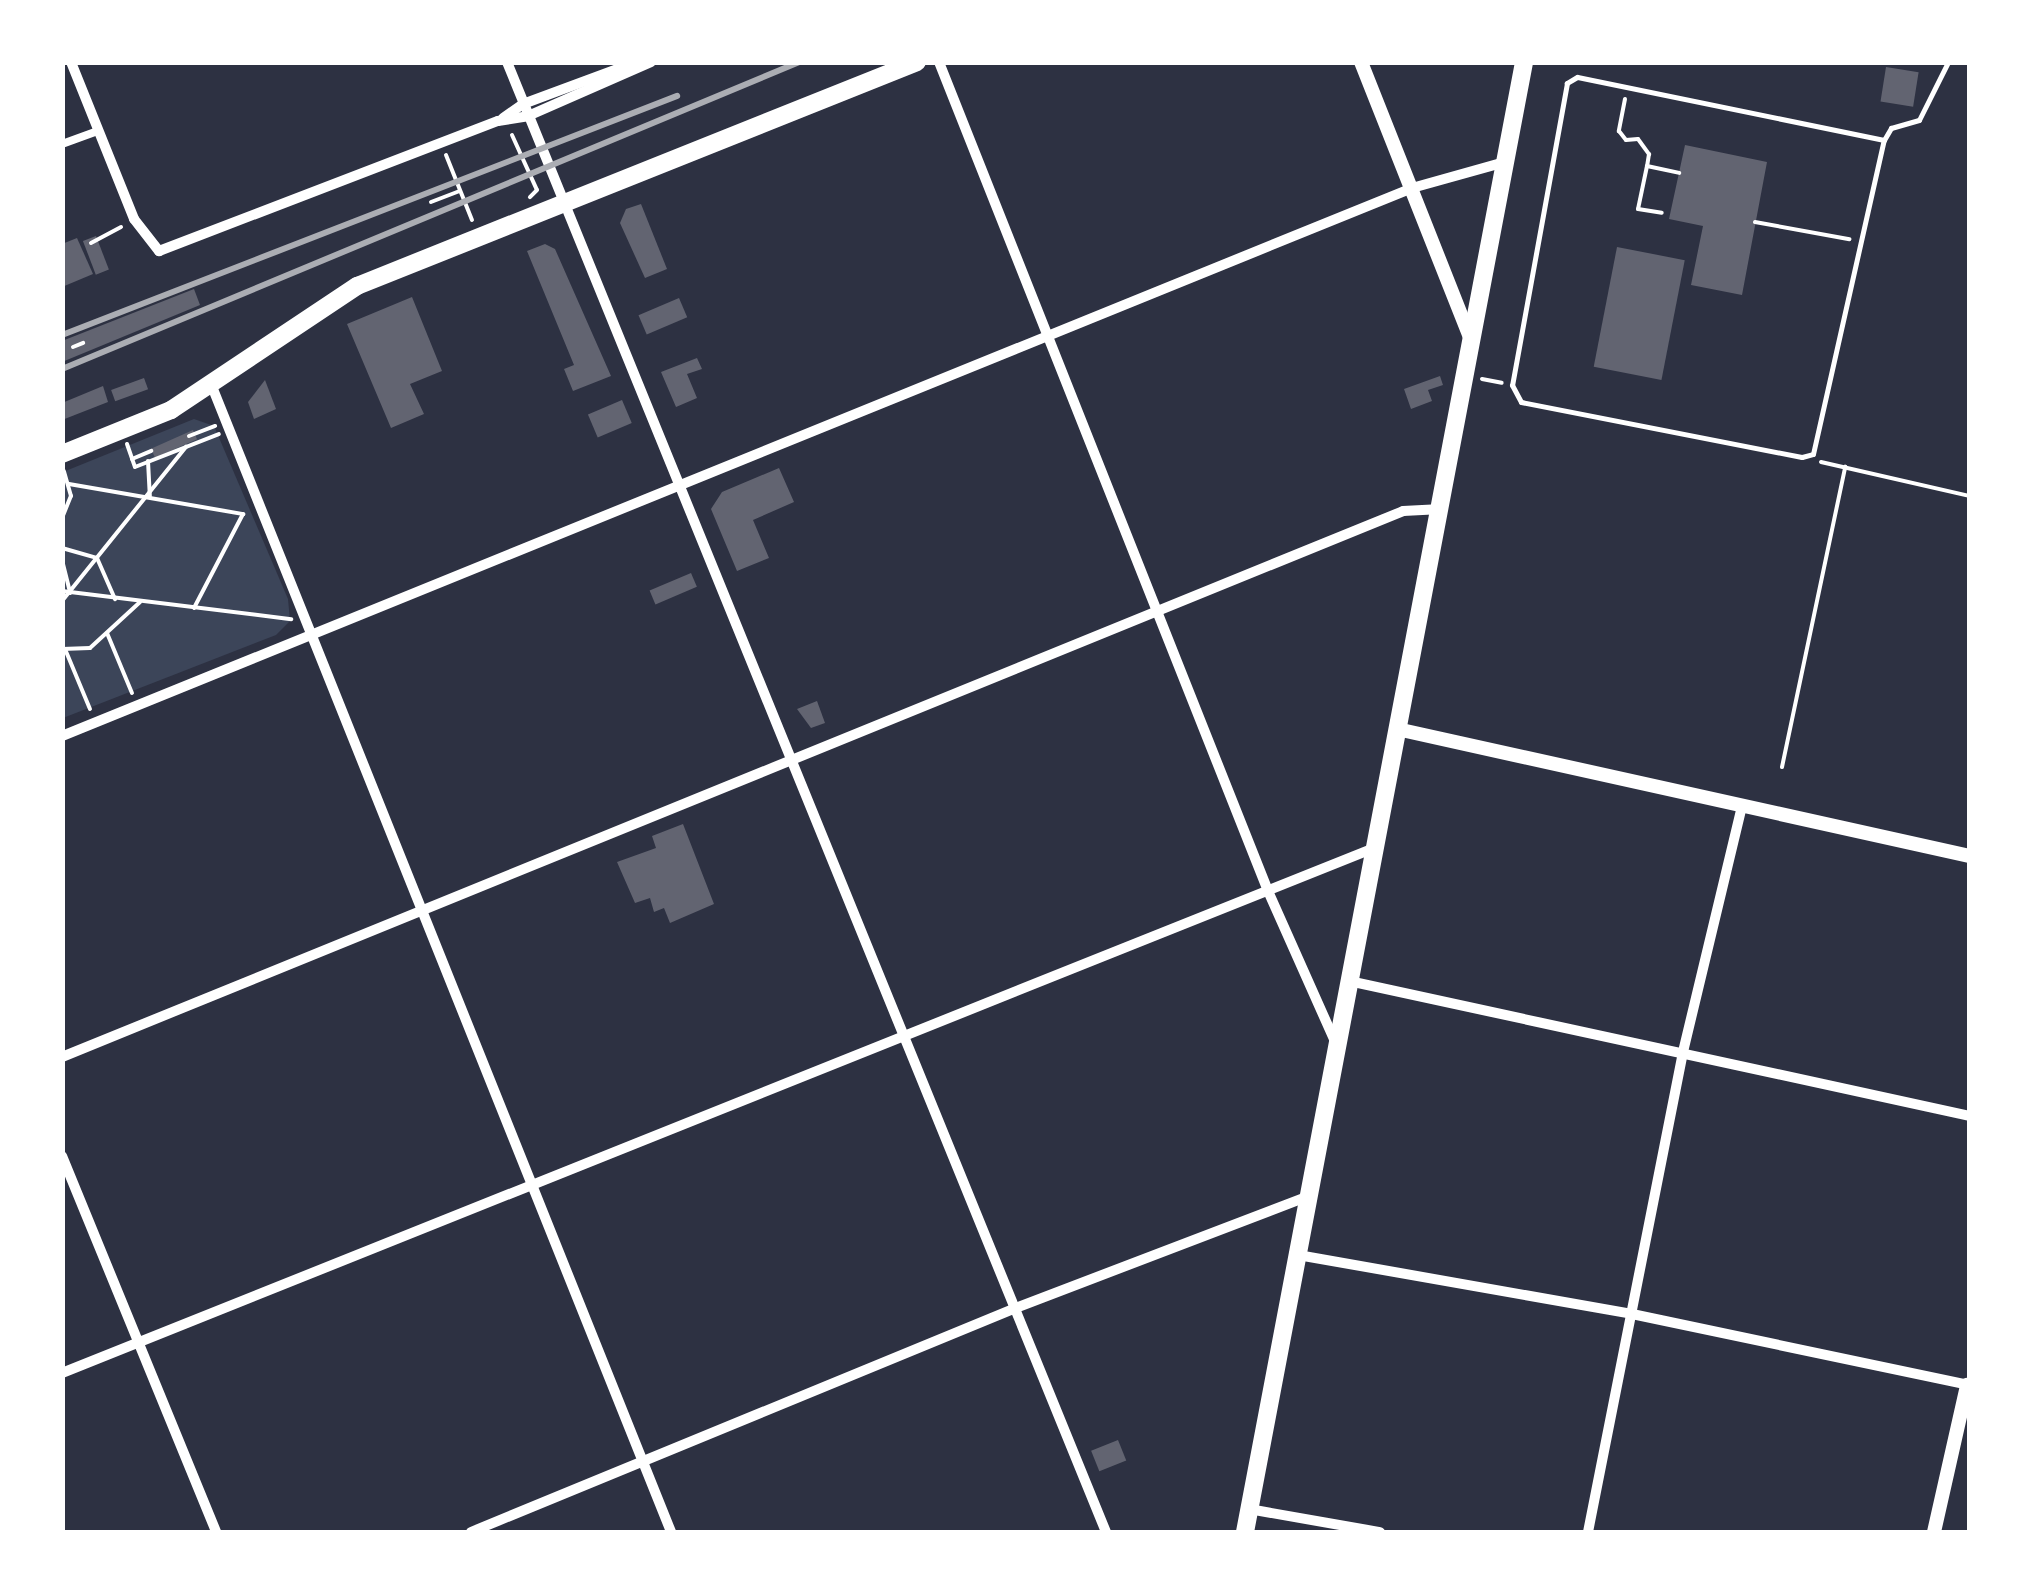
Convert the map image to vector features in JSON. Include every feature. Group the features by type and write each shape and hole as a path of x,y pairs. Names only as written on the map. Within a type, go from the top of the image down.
{"main road":[{"path":"62,454 122,430 212,384 356,286 917,62"},
{"path":"1245,1532 1524,62"}],"street":[{"path":"71,62 134,220 145,240 159,251 170,250 498,121 528,116 651,62"},
{"path":"507,62 788,764 1106,1532"},
{"path":"498,121 523,104 636,62"},
{"path":"939,62 1052,337 1155,610 1268,891 1336,1044"},
{"path":"1361,62 1470,336"},
{"path":"62,144 98,130"},
{"path":"62,736 137,706 310,625 679,486 1412,188 1505,162"},
{"path":"212,384 671,1532"},
{"path":"62,1056 1403,511 1437,508"},
{"path":"1397,729 1970,856"},
{"path":"1588,1532 1682,1056 1742,806"},
{"path":"62,1373 533,1188 1374,848"},
{"path":"1349,981 1970,1116"},
{"path":"62,1156 216,1532"},
{"path":"471,1532 1013,1309 1309,1196"},
{"path":"1298,1254 1632,1314 1969,1381 1934,1532"},
{"path":"1250,1509 1380,1532"}],"lane":[{"path":"1884,140 1577,78 1568,83 1512,385 1520,402 1802,458 1813,454 1884,140 1892,128 1918,120 1948,62"}],"path":[{"path":"1627,88 1619,131 1626,140 1638,139 1649,154 1638,209 1662,213"},
{"path":"498,121 501,130 510,129 521,157"},
{"path":"442,143 473,222 487,216"},
{"path":"1647,166 1679,173"},
{"path":"431,202 459,191"},
{"path":"516,203 530,196"},
{"path":"91,243 134,220"},
{"path":"1756,222 1860,242"},
{"path":"74,347 83,343"},
{"path":"1464,376 1512,385"},
{"path":"189,436 230,425"},
{"path":"122,430 134,468 230,425"},
{"path":"62,601 186,447"},
{"path":"132,459 151,451"},
{"path":"1802,458 1970,496"},
{"path":"148,461 150,496"},
{"path":"1782,767 1845,467"},
{"path":"62,468 69,484 62,518"},
{"path":"69,484 243,514 264,509"},
{"path":"194,608 243,514"},
{"path":"62,548 97,558 115,598"},
{"path":"62,560 70,593"},
{"path":"62,582 70,593"},
{"path":"62,591 310,625"},
{"path":"96,723 64,648 90,648 141,601"},
{"path":"107,633 137,706"}],"shaded area":[{"path":"194,419 214,426 288,599 290,621 276,635 63,718 63,472"}],"building":[{"path":"1886,67 1919,72 1913,107 1881,102"},
{"path":"1685,145 1767,162 1742,295 1691,285 1703,226 1669,219"},
{"path":"641,204 667,269 645,278 620,223 626,209"},
{"path":"96,236 109,270 96,275 83,241"},
{"path":"77,238 93,274 62,287 62,244"},
{"path":"545,244 555,249 611,376 573,391 564,369 574,365 527,251"},
{"path":"1617,247 1685,260 1661,380 1594,367"},
{"path":"194,289 200,305 62,362 62,341"},
{"path":"412,297 442,371 410,384 424,414 391,428 347,324"},
{"path":"679,298 687,317 647,335 638,315"},
{"path":"697,358 702,369 687,374 697,398 676,407 661,372"},
{"path":"1440,376 1443,385 1428,390 1432,401 1411,409 1404,389"},
{"path":"144,378 148,389 115,401 111,390"},
{"path":"265,380 276,409 254,419 248,402"},
{"path":"103,386 108,402 62,420 62,403"},
{"path":"622,400 632,423 598,437 588,414"},
{"path":"193,430 197,439 155,458 151,449"},
{"path":"779,468 794,502 753,520 769,558 737,571 711,509 722,492"},
{"path":"691,573 697,587 655,604 650,591"},
{"path":"817,701 825,723 811,728 797,709"},
{"path":"683,824 714,904 670,923 664,908 654,912 650,898 635,903 617,862 656,848 652,836"},
{"path":"1118,1440 1126,1460 1099,1471 1091,1451"}],"railway":[{"path":"62,369 799,62"},
{"path":"62,335 677,96"}]}
